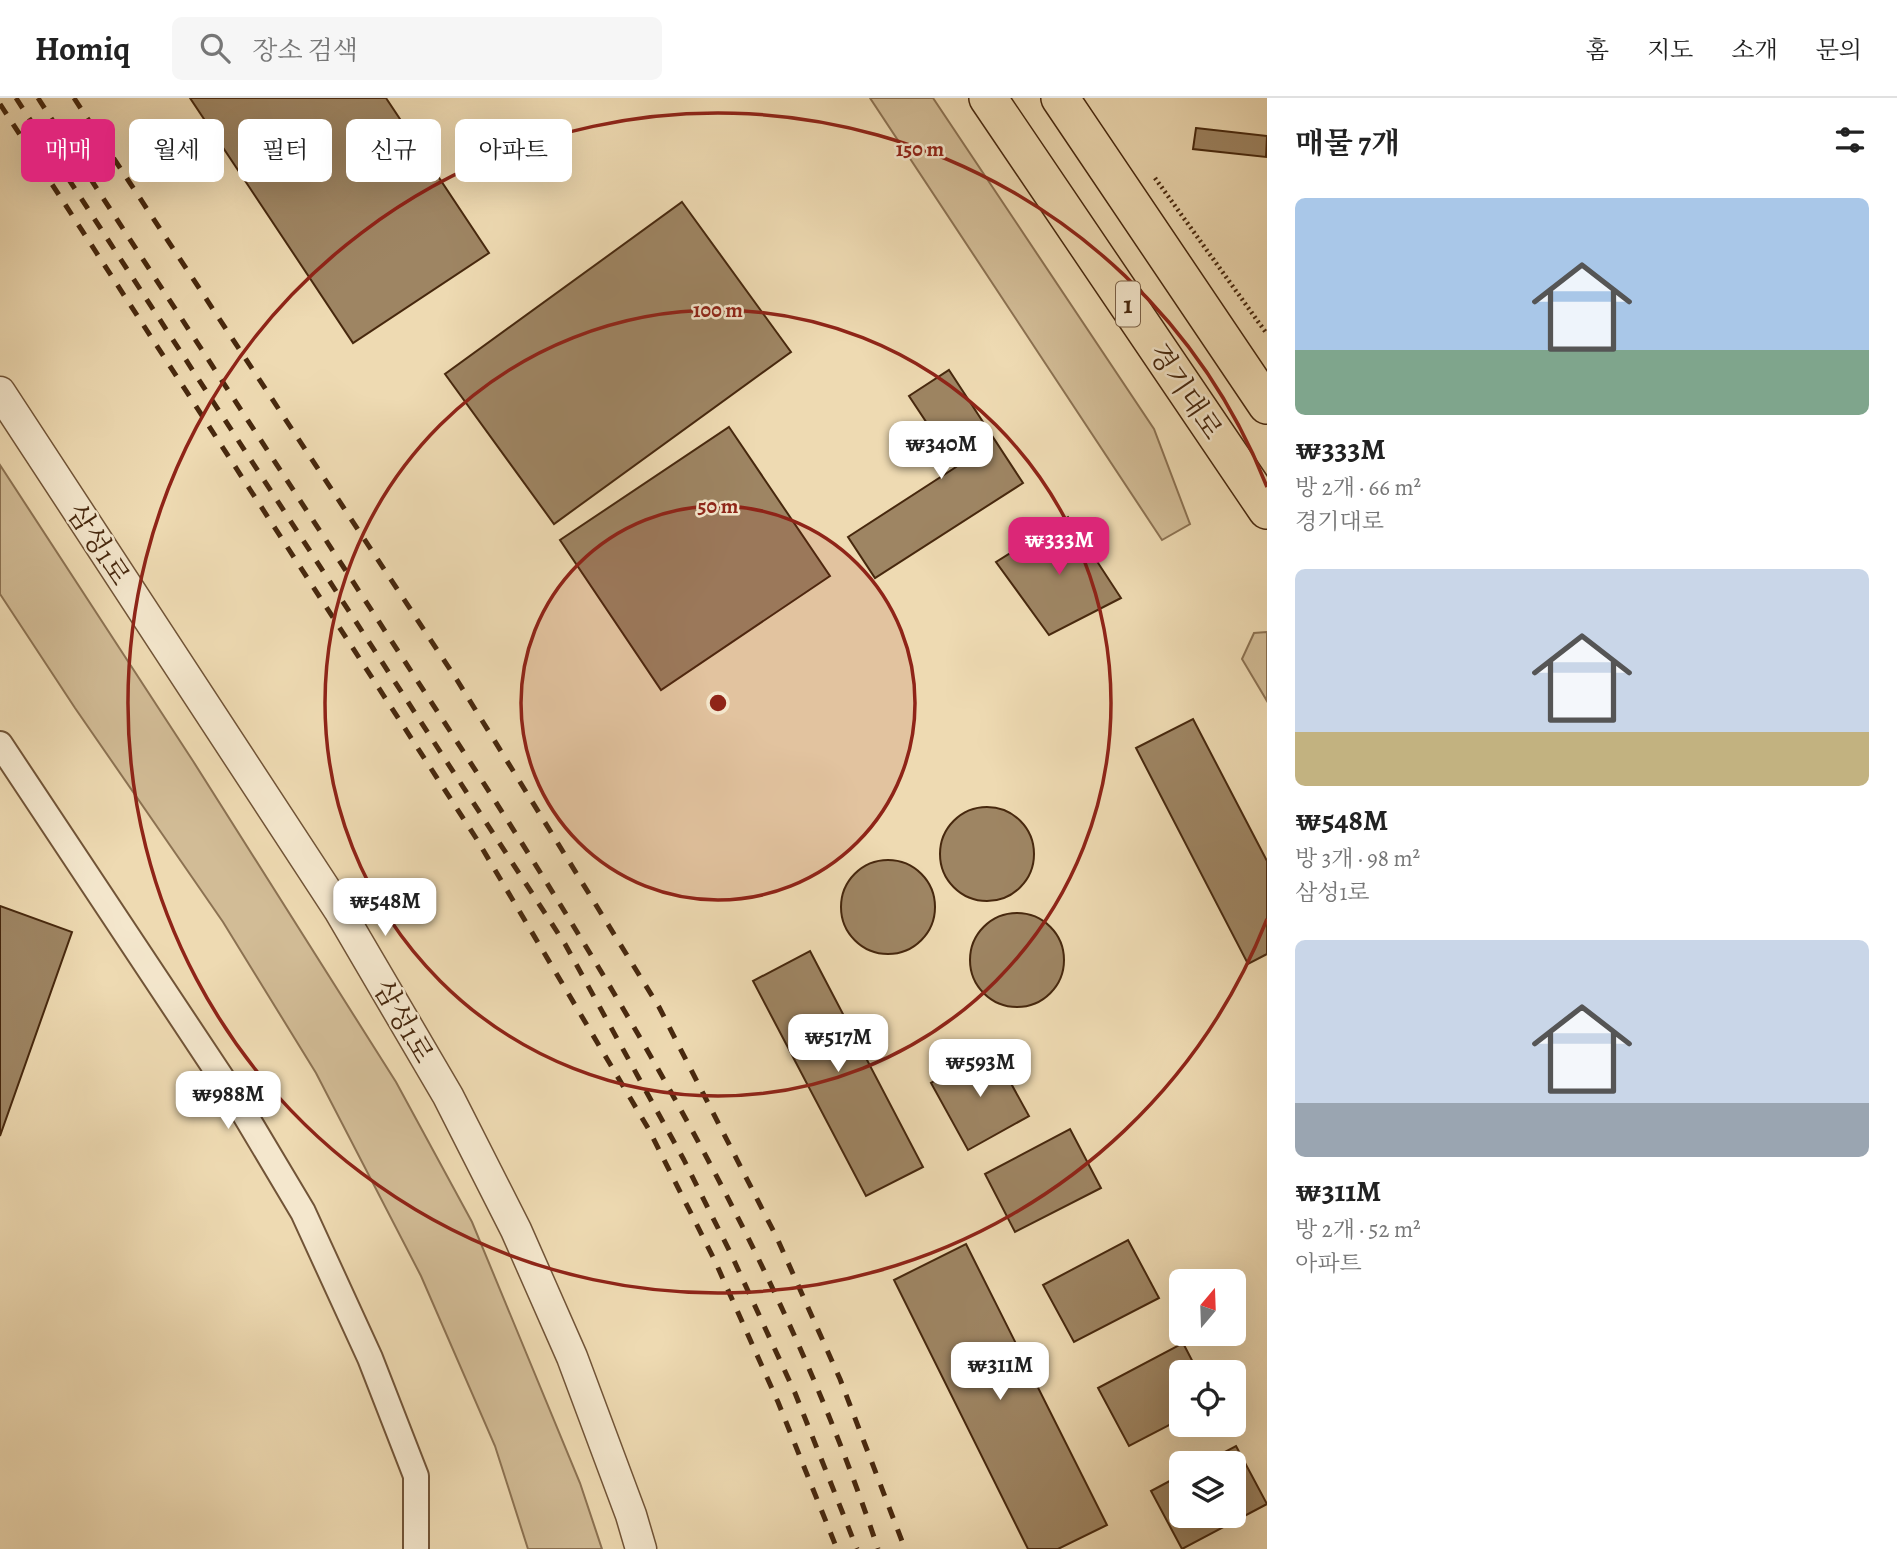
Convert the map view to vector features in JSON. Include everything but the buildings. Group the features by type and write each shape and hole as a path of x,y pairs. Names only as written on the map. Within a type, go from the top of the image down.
{"main road":[{"name":"경기대로","path":"988,98 1267,510"},
{"name":"1","path":"1060,98 1267,405"}],"street":[{"name":"삼성1로","path":"0,392 339,910 448,1096 516,1230 572,1357 641,1549"},
{"path":"0,744 235,1098 303,1212 370,1358 416,1476 416,1549"}],"path":[{"path":"1154,177 1267,334"}],"shaded area":[{"path":"870,98 933,98 1154,429 1190,524 1162,540"},
{"path":"0,465 193,761 396,1082 472,1222 580,1483 602,1549 528,1549 495,1446 421,1276 316,1073 223,922 0,594"},
{"path":"1267,632 1267,701 1242,659 1254,633"}],"railway":[{"path":"16,98 565,944 684,1160 731,1254 795,1393 857,1549"},
{"path":"38,98 478,775 610,987 732,1206 786,1318 835,1432 878,1549"},
{"path":"74,98 457,680 659,1007 777,1238 840,1379 905,1549"},
{"path":"0,104 476,838 648,1128 715,1261 778,1402 837,1549"}]}
